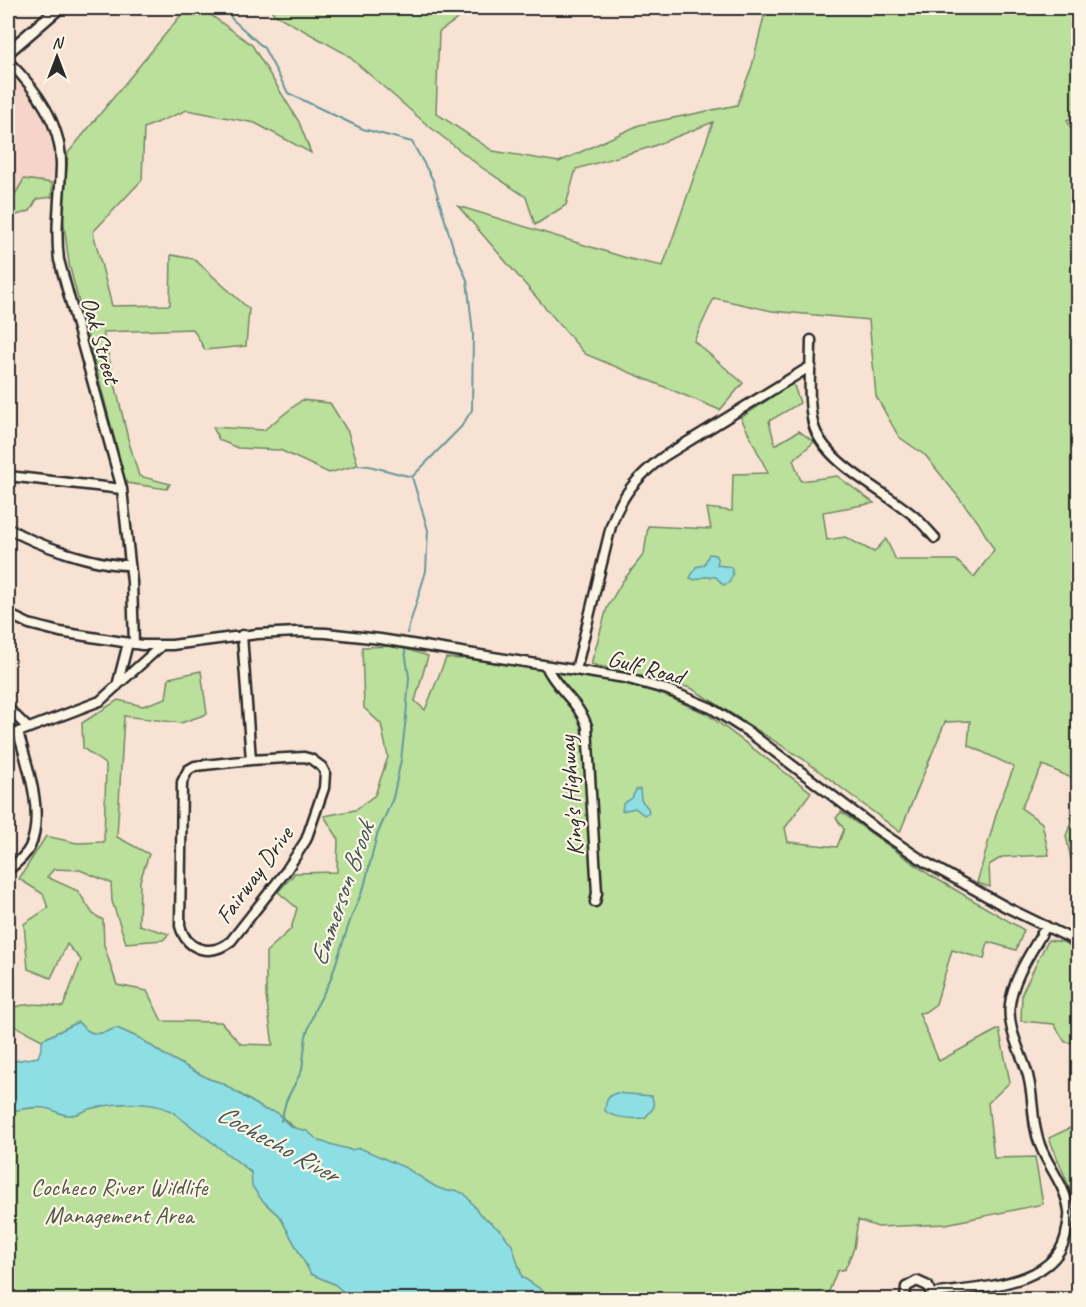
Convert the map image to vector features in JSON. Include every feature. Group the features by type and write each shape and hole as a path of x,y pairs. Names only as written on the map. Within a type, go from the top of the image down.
{"main road":[{"path":"8,52 59,8"}],"street":[{"name":"Oak Street","path":"8,60 41,100 58,137 61,164 57,226 59,260 122,489 130,564 133,644 117,686"},
{"path":"811,340 812,416 822,444 837,459 915,517 935,538"},
{"path":"576,670 615,511 626,491 646,470 672,450 811,366"},
{"path":"8,476 122,489"},
{"path":"8,528 65,552 118,565 130,564"},
{"name":"Gulf Road","path":"8,614 29,624 60,632 133,644 161,646 242,635 297,632 341,635 380,639 651,684 711,708 750,733 875,828 925,862 980,893 1078,942"},
{"path":"242,635 251,760"},
{"path":"8,736 94,704 110,694 161,646"},
{"name":"King's Highway","path":"546,666 552,678 582,712 587,726 597,893 595,902"},
{"path":"8,708 28,728"},
{"path":"8,870 24,856 29,848 34,828 32,786 18,732"},
{"name":"Fairway Drive","path":"311,759 322,766 325,773 324,788 312,826 299,852 231,941 219,949 205,951 186,940 180,926 182,782 188,770 195,766 251,760 311,759"},
{"path":"904,1299 904,1291 913,1281 925,1283 931,1297 1022,1279 1042,1270 1058,1255 1066,1238 1069,1212 1067,1204 1058,1178 1040,1146 1033,1120 1027,1071 1010,1024 1013,988 1046,926"},
{"path":"1067,1204 1078,1208"}],"shaded area":[{"path":"8,71 31,94 46,120 55,153 52,183 24,179 8,206"}],"green space":[{"path":"192,8 201,8 252,45 299,122 311,153 255,123 187,110 144,128 142,180 93,232 112,306 170,305 171,255 194,259 249,309 246,346 205,350 193,329 103,332 139,476 170,484 167,489 126,483 69,264 63,216 68,153 181,15"},
{"path":"270,8 473,8 439,32 436,113 493,151 559,162 639,125 737,105 752,66 766,8 1078,8 1078,116 1067,120 1078,144 1078,781 1043,765 1021,808 1042,823 1049,855 1002,857 989,865 990,887 977,883 999,804 1014,767 968,745 970,721 945,722 900,832 803,759 691,688 591,664 607,608 622,582 644,554 648,526 711,529 707,508 732,511 733,474 768,473 741,418 793,383 800,403 769,421 775,445 799,431 814,442 793,460 801,481 837,476 874,503 823,512 827,540 845,537 874,552 886,539 896,560 956,560 974,577 994,550 978,522 926,456 899,437 876,396 869,320 772,311 714,298 694,341 743,383 720,410 585,354 458,206 630,259 663,266 713,122 651,147 576,169 566,205 535,225 526,197 481,167 425,123 346,54 274,14"},
{"path":"24,179 52,183 52,197 37,199 30,211 10,217 8,225 8,206"},
{"path":"302,400 330,403 348,432 358,465 329,473 280,450 238,448 219,440 213,427 264,430"},
{"path":"396,646 428,656 415,701 425,710 446,658 460,659 472,656 639,684 707,714 811,792 785,828 788,842 837,847 844,829 836,818 841,812 930,875 1024,930 1016,950 988,942 984,959 952,950 936,1004 925,1012 919,1013 939,1061 999,1029 1010,1082 988,1103 994,1158 1035,1157 1043,1204 946,1224 878,1227 858,1220 854,1248 845,1269 837,1271 826,1299 553,1299 522,1277 519,1266 351,1150 322,1143 297,1130 276,1112 265,1110 222,1083 209,1079 163,1054 141,1039 117,1028 92,1033 78,1022 42,1040 17,1027 8,1028 8,1009 36,1004 63,1007 81,960 67,944 51,978 28,969 24,924 48,908 43,894 19,879 46,836 77,843 104,842 106,765 83,748 82,723 118,700 143,706 166,698 169,678 201,671 207,714 181,723 124,716 117,837 149,854 140,881 139,925 169,934 163,940 126,943 112,901 111,883 80,870 54,869 47,877 78,891 93,914 103,920 104,945 117,985 147,991 162,1021 221,1022 241,1044 273,1045 266,996 266,952 291,929 297,908 278,892 295,873 337,872 338,838 324,816 355,810 375,795 388,757 381,724 364,708 362,647"},
{"path":"1078,803 1078,850 1071,859 1066,836"},
{"path":"1048,940 1063,942 1078,950 1078,1043 1065,1042 1054,1024 1021,1021 1022,993"},
{"name":"Cocheco River Wildlife Management Area","path":"137,1103 158,1105 197,1119 228,1153 251,1173 266,1204 280,1217 311,1274 335,1284 352,1299 8,1300 8,1111 39,1107"},
{"path":"1078,1124 1078,1198 1073,1196 1049,1138"}],"water":[{"path":"709,554 715,555 718,560 717,565 731,567 733,574 729,583 723,585 716,577 695,580 690,578 696,567 704,565"},
{"path":"640,789 641,800 649,813 644,815 635,808 622,811 623,804 632,798 636,790"},
{"name":"Cochecho River","path":"78,1022 92,1033 117,1028 141,1039 163,1054 209,1079 222,1083 265,1110 276,1112 291,1127 307,1131 319,1141 351,1150 360,1148 406,1168 436,1187 465,1194 479,1213 502,1232 512,1245 522,1277 556,1299 352,1299 334,1284 311,1274 280,1217 261,1199 252,1186 251,1172 171,1111 153,1105 133,1104 93,1108 71,1115 39,1107 8,1111 8,1062 38,1057 42,1040"},
{"path":"616,1093 652,1096 654,1107 645,1118 614,1116 605,1111 607,1100"}],"waterway":[{"name":"Emmerson Brook","path":"227,8 232,19 264,48 288,93 363,129 412,142 433,180 453,247 467,280 473,334 472,410 461,427 412,477"},
{"path":"358,465 412,477"},
{"name":"Emmerson Brook","path":"407,633 426,571 428,530 412,477"},
{"name":"Emmerson Brook","path":"281,1121 286,1101 302,1070 306,1036 315,1009 330,981 364,887 377,835 393,798 401,760 406,717 409,677 405,651"}]}
